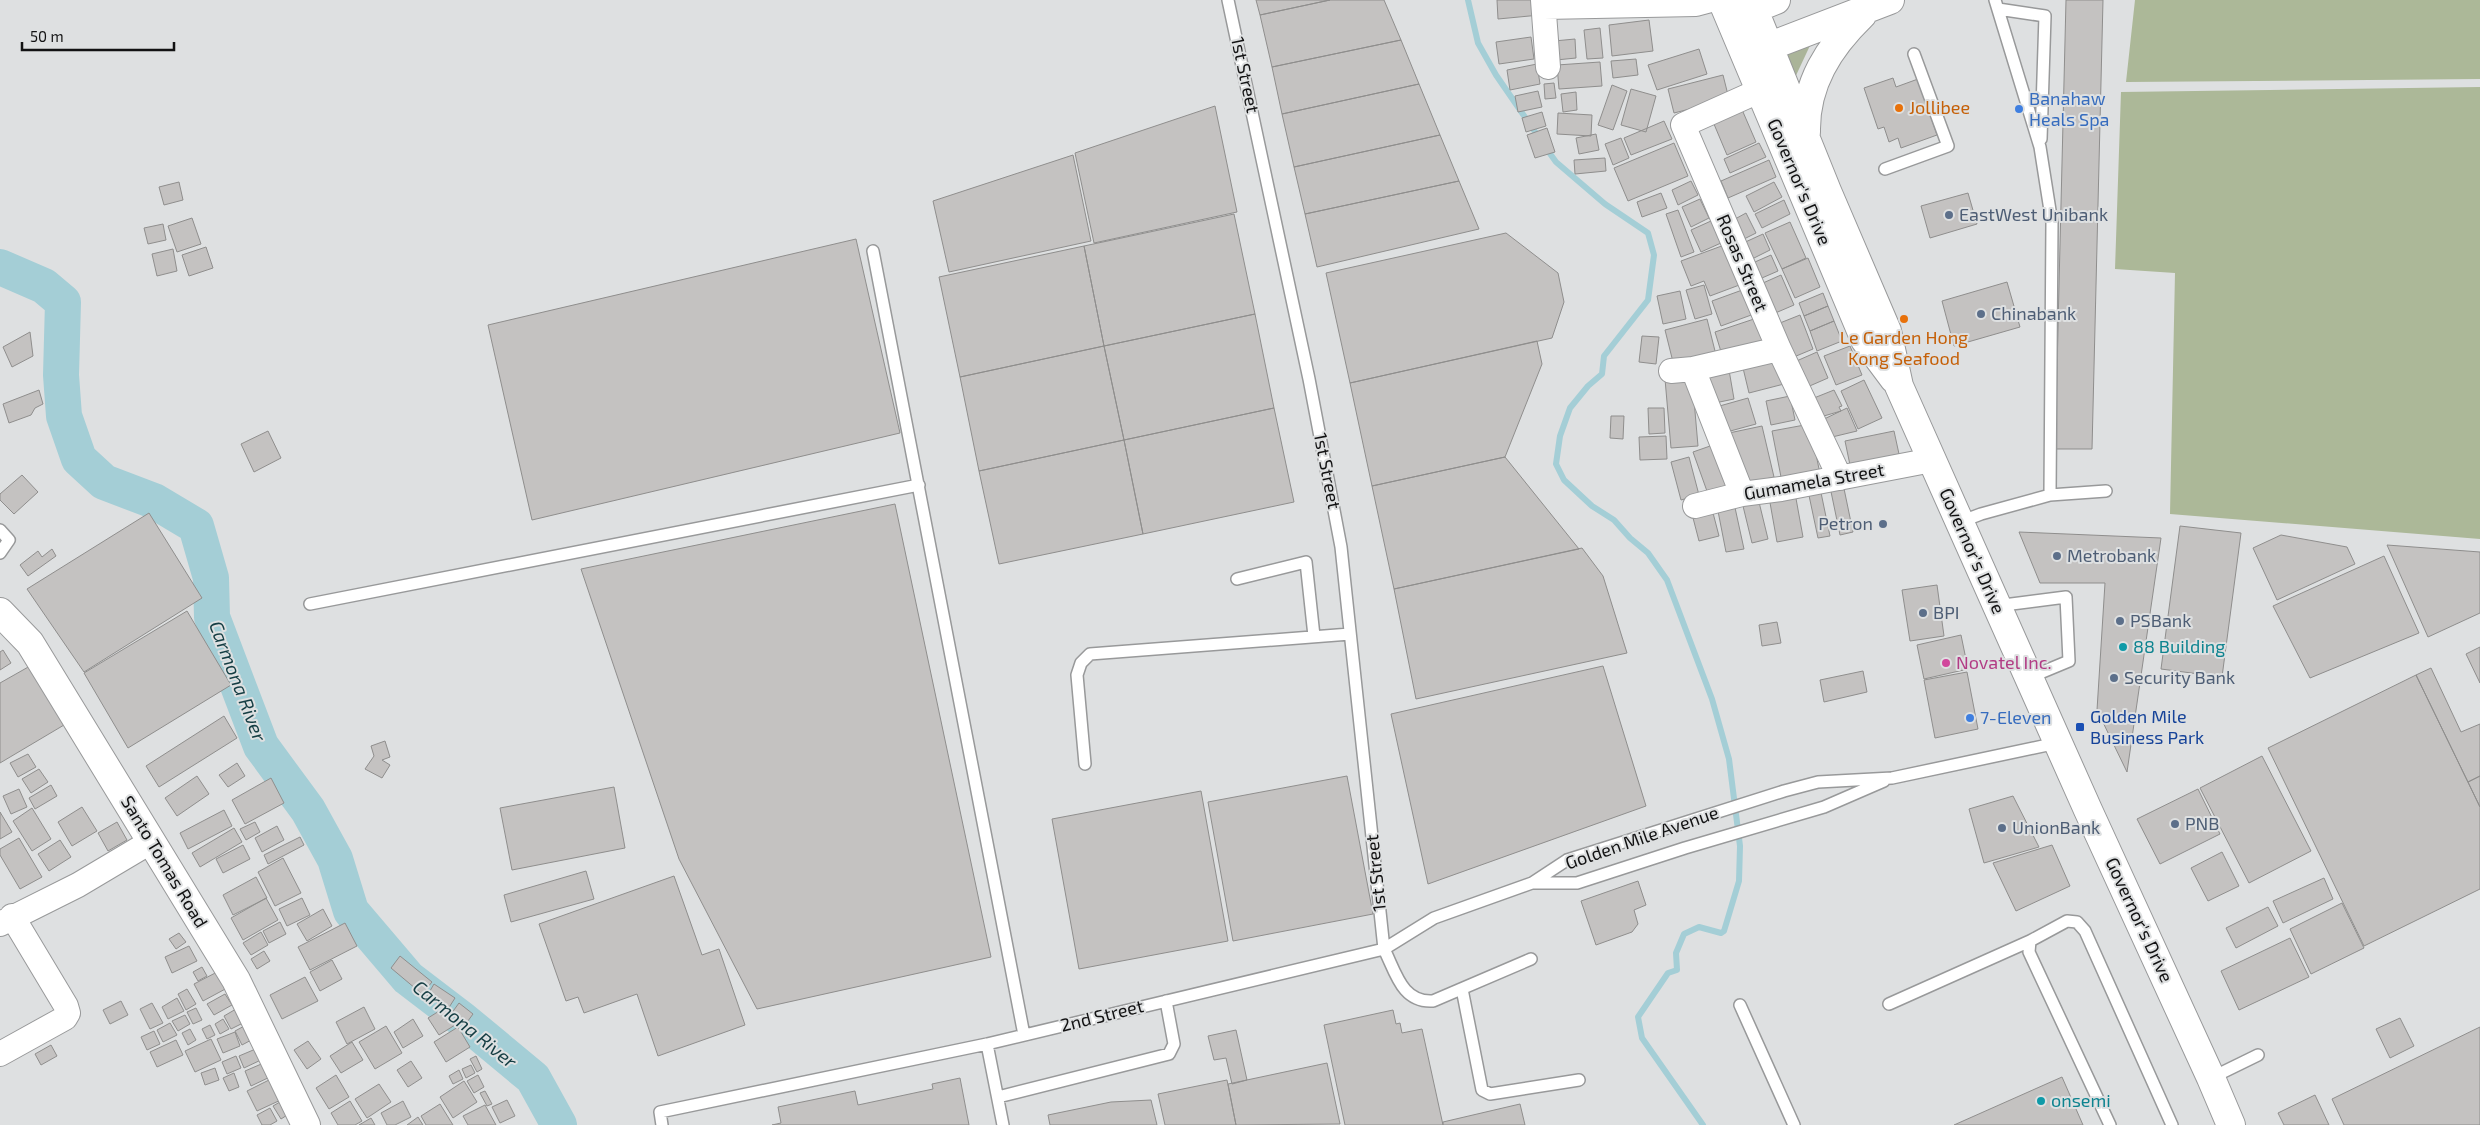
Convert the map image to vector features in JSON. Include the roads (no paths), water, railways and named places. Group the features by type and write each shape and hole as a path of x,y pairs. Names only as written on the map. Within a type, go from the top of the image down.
{"main road":[{"path":"1757,51 1879,4"},
{"path":"1806,138 1807,105 1816,76 1833,46 1879,4"},
{"name":"Governor's Drive","path":"1740,5 1757,51 1806,138 1887,331 1899,386 2028,678 2231,1125"},
{"name":"Governor's Drive","path":"1757,51 1761,90 1865,340 1899,386"},
{"name":"Santo Tomas Road","path":"0,612 30,643 236,980 306,1125"}],"street":[{"path":"1548,67 1544,3 1740,5"},
{"name":"Rosas Street","path":"1761,90 1682,125 1778,348 1840,478"},
{"path":"1742,494 1682,370 1778,348"},
{"name":"Gumamela Street","path":"1696,506 1742,494 1840,478 1932,460"},
{"path":"0,1054 65,1018 68,1013 66,1006 6,920 78,885 152,841"}],"lane":[{"name":"1st Street","path":"1228,0 1309,379 1341,547 1384,949 1406,994 1420,1002 1433,1001 1531,959"},
{"path":"2040,148 2045,16 1997,5 2040,148 2052,223 2050,495"},
{"path":"1885,169 1948,146 1914,54"},
{"path":"873,251 1024,1035"},
{"path":"310,604 919,485"},
{"path":"1960,523 1981,514 2050,495 2106,491"},
{"path":"0,530 9,540 0,553"},
{"path":"1238,579 1306,562 1314,636"},
{"path":"1996,606 2066,597 2069,661 2028,678"},
{"path":"1085,764 1077,675 1081,663 1090,654 1350,634"},
{"name":"Golden Mile Avenue","path":"1532,883 1567,860 1818,782 1892,778 2057,742"},
{"name":"Golden Mile Avenue","path":"1532,883 1577,883 1783,817 1824,807 1892,778"},
{"name":"2nd Street","path":"662,1125 660,1112 988,1044 1384,949 1434,918 1532,883"},
{"path":"1888,1004 2030,940 2067,921 2077,922 2085,930 2172,1125"},
{"path":"2030,940 2029,952 2031,960 2110,1125"},
{"path":"1462,989 1482,1090 1490,1094 1579,1080"},
{"path":"998,1097 1168,1054 1174,1044 1166,1001"},
{"path":"1740,1005 1794,1125"},
{"path":"988,1044 1003,1125"},
{"path":"2211,1078 2258,1055"}],"waterway":[{"path":"1468,0 1478,43 1496,75 1540,139"},
{"path":"1546,148 1556,162 1605,204 1648,233 1654,255 1648,300 1604,356 1602,374 1588,386 1570,408 1560,436 1556,464 1564,480 1592,506 1614,520 1630,538 1648,553 1667,580 1712,699 1729,759 1740,846 1739,881 1724,931 1721,933 1699,927 1684,934 1676,953 1677,970 1668,973 1638,1017 1642,1038 1703,1125"},
{"name":"Carmona River","path":"0,267 44,286 63,302 61,375 64,416 79,459 104,482 154,501 196,526 211,578 212,617 261,746 308,810 335,859 351,911 408,978 463,1020 533,1078 559,1125"}],"place":[{"name":"Jollibee","path":"1899,108"},
{"name":"Banahaw Heals Spa","path":"2019,109"},
{"name":"EastWest Unibank","path":"1949,215"},
{"name":"Chinabank","path":"1981,314"},
{"name":"Le Garden Hong Kong Seafood","path":"1904,319"},
{"name":"Petron","path":"1883,524"},
{"name":"Metrobank","path":"2057,556"},
{"name":"BPI","path":"1923,613"},
{"name":"PSBank","path":"2120,621"},
{"name":"88 Building","path":"2123,647"},
{"name":"Novatel Inc.","path":"1946,663"},
{"name":"Security Bank","path":"2114,678"},
{"name":"7-Eleven","path":"1970,718"},
{"name":"Golden Mile Business Park","path":"2080,727"},
{"name":"PNB","path":"2175,824"},
{"name":"UnionBank","path":"2002,828"},
{"name":"onsemi","path":"2041,1101"}]}
